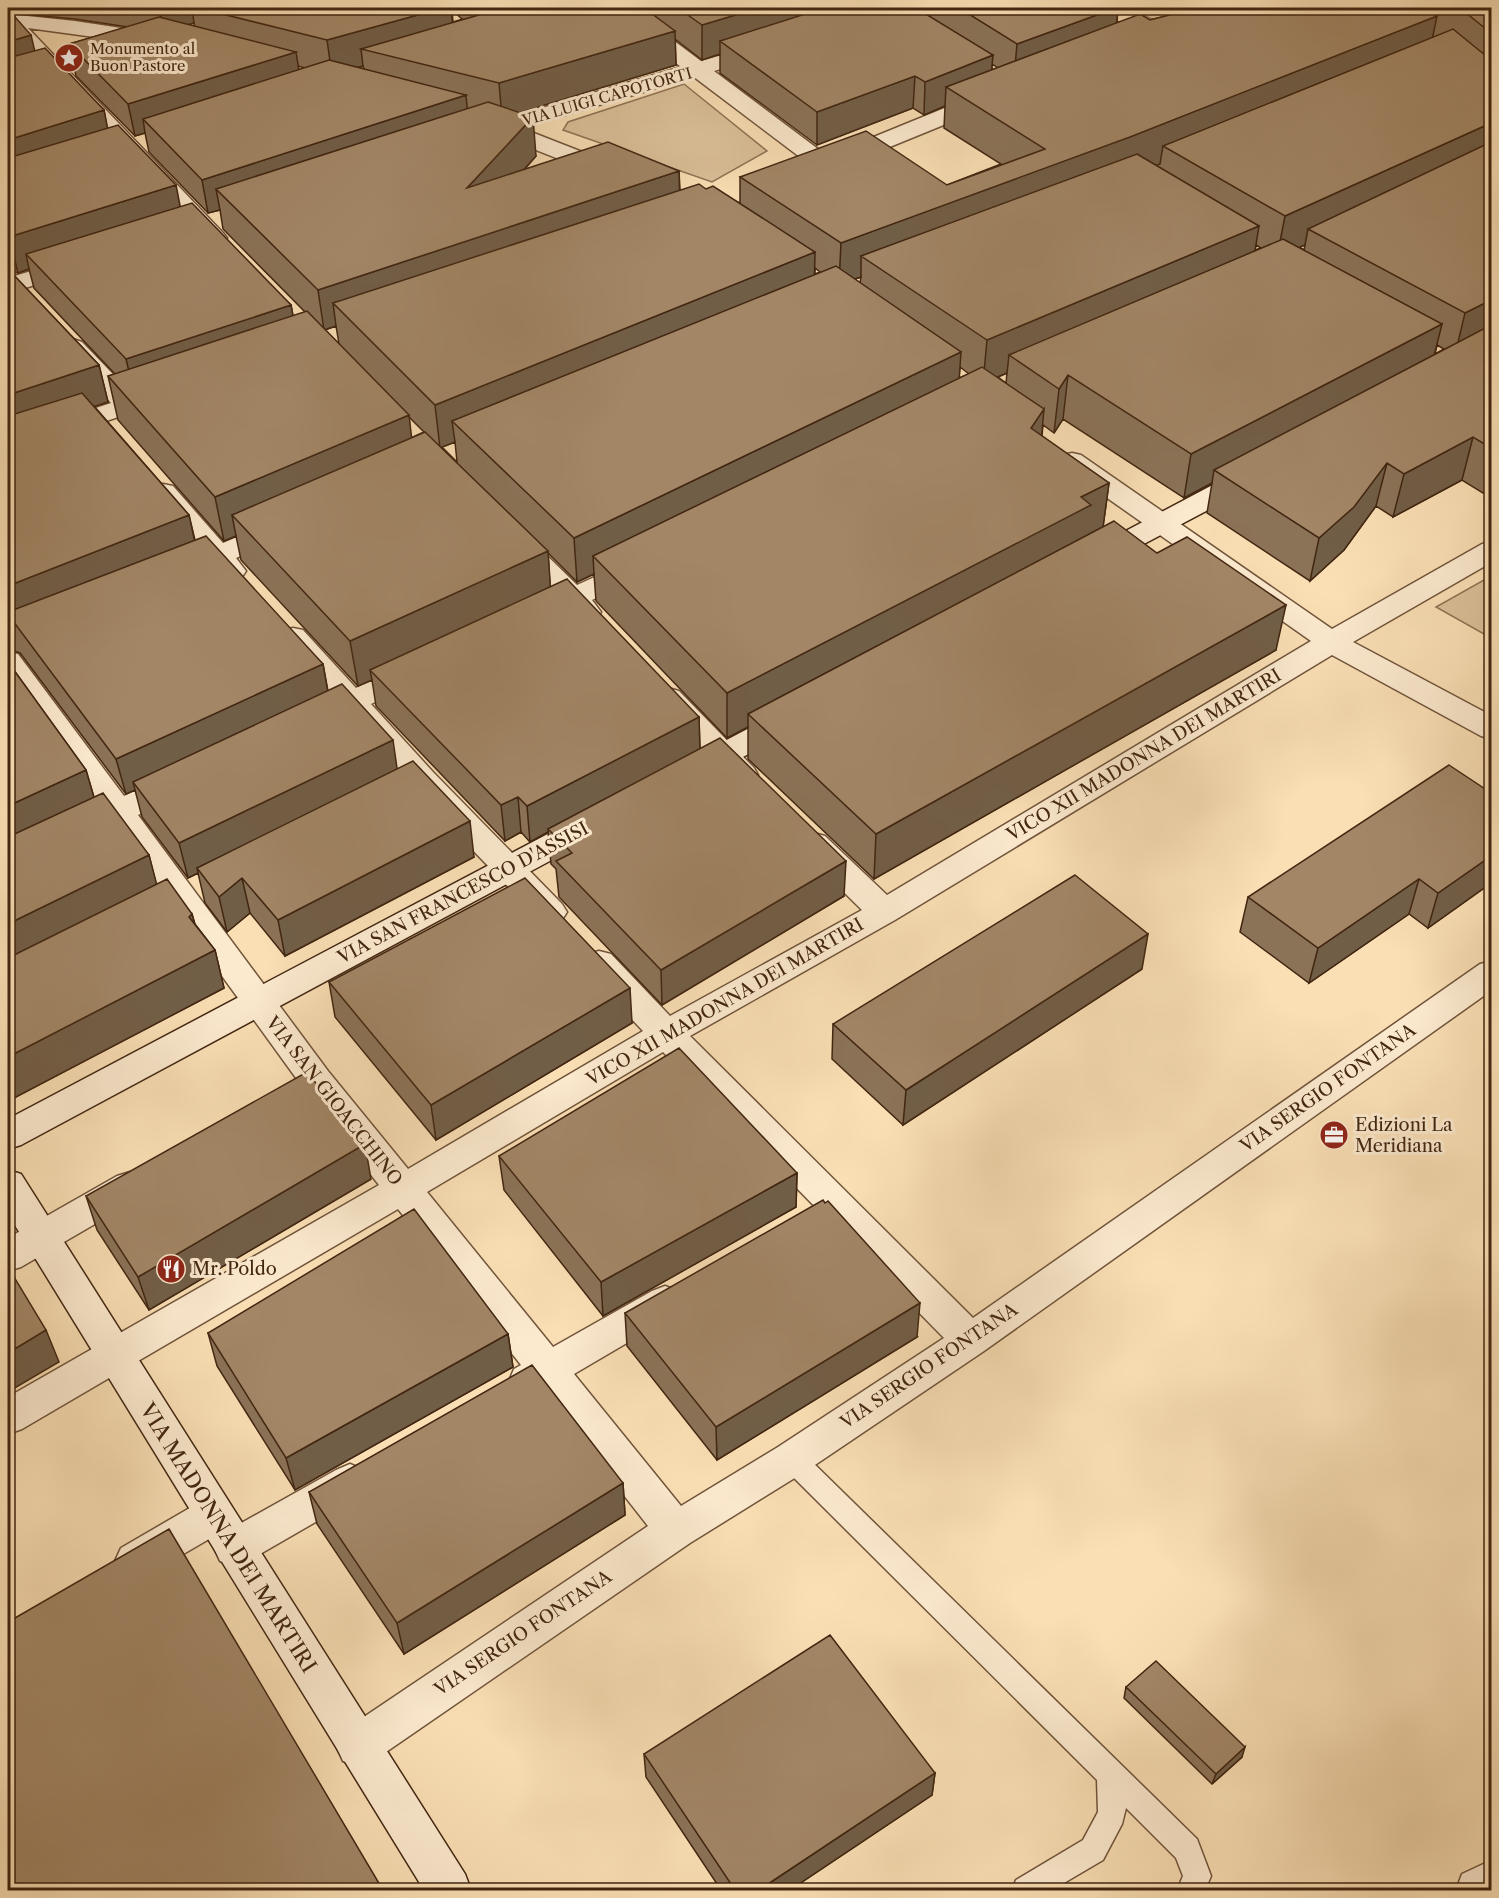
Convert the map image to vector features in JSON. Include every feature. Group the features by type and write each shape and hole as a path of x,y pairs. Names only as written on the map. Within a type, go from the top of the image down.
{"street":[{"path":"75,27 92,8"},
{"path":"617,8 699,70 815,169 1001,94"},
{"path":"8,20 173,41 123,54"},
{"path":"8,20 236,258"},
{"name":"VIA LUIGI CAPOTORTI","path":"474,130 502,127 699,70 776,45"},
{"path":"502,127 633,181"},
{"path":"17,287 91,259"},
{"path":"54,327 128,405"},
{"path":"8,446 184,387"},
{"path":"97,416 120,442"},
{"path":"1056,450 1331,642 1491,729"},
{"path":"1067,573 1277,462"},
{"path":"143,468 250,590"},
{"path":"163,578 305,519"},
{"path":"500,526 605,631"},
{"name":"VICO XII MADONNA DEI MARTIRI","path":"8,1417 666,1034 884,912 1331,642 1491,550"},
{"path":"521,623 659,556"},
{"path":"274,616 422,779 510,868 666,1034 820,1214 971,1340"},
{"name":"VIA SAN GIOACCHINO","path":"11,645 119,812 258,1003 301,1088 403,1189 676,1530"},
{"path":"289,731 437,662"},
{"path":"652,681 765,796"},
{"path":"672,782 806,711"},
{"path":"8,865 204,771"},
{"path":"390,794 422,779"},
{"name":"VIA SAN FRANCESCO D'ASSISI","path":"8,1135 611,814"},
{"path":"791,821 884,912"},
{"path":"151,913 213,882"},
{"name":"VIA SERGIO FONTANA","path":"358,1746 676,1530 792,1459 971,1340 1491,973"},
{"path":"24,1246 153,1173"},
{"name":"VIA MADONNA DEI MARTIRI","path":"8,1185 24,1246 114,1354 449,1890"},
{"path":"494,1400 691,1287"},
{"path":"100,1581 380,1465"},
{"path":"1478,1890 1491,1882"}],"lane":[{"path":"792,1459 1187,1849 1197,1876 1191,1890"},
{"path":"1026,1890 1093,1850 1112,1814 1111,1772"}],"shaded area":[{"path":"1129,8 1209,8 1158,22"},
{"path":"684,84 767,151 712,182 563,130 568,122"},
{"path":"1491,576 1491,638 1436,607"}],"building":[{"path":"198,8 443,8 327,40"},
{"path":"503,8 644,8 675,31 499,83 361,49"},
{"path":"678,8 759,8 702,25"},
{"path":"824,8 916,8 993,55 925,82 915,76 817,112 720,41"},
{"path":"959,8 1116,8 1017,44"},
{"path":"1197,8 1427,8 1437,16 1130,137 841,243 740,177 866,131 947,185 1045,149 946,87 1140,14 1150,20"},
{"path":"1460,8 1491,8 1491,33"},
{"path":"8,9 31,35 8,42"},
{"path":"159,17 296,52 128,104 69,44"},
{"path":"1453,29 1491,60 1491,123 1285,216 1163,146"},
{"path":"45,48 104,110 8,140 8,58"},
{"path":"329,60 466,95 202,180 143,119"},
{"path":"488,102 533,117 467,188 608,142 679,171 318,290 216,189"},
{"path":"118,125 176,185 9,237 8,158"},
{"path":"1491,142 1491,300 1465,313 1308,229"},
{"path":"1137,154 1259,226 987,340 861,256"},
{"path":"699,184 706,189 713,186 815,252 435,405 333,303"},
{"path":"192,203 291,305 126,359 26,254"},
{"path":"1283,239 1442,324 1191,454 1068,375 1059,389 1009,355"},
{"path":"836,266 961,352 574,538 452,421"},
{"path":"8,269 99,365 8,395"},
{"path":"307,311 409,415 215,497 108,376"},
{"path":"1491,325 1491,448 1473,437 1404,474 1387,463 1354,507 1319,538 1214,470"},
{"path":"982,367 1044,409 1031,428 1109,483 1081,497 1091,505 727,693 593,556"},
{"path":"82,393 189,515 8,586 8,416"},
{"path":"425,432 548,551 350,641 232,515"},
{"path":"1114,521 1157,553 1187,537 1286,605 876,834 748,714"},
{"path":"206,536 323,664 116,759 8,617 8,612"},
{"path":"567,579 699,717 527,806 518,797 501,805 370,670"},
{"path":"8,662 86,770 8,806"},
{"path":"342,684 393,740 179,843 133,782"},
{"path":"720,738 846,861 661,970 556,861 572,853 548,829"},
{"path":"413,761 470,821 278,920 242,878 219,897 197,868"},
{"path":"1449,765 1491,793 1491,856 1438,893 1419,879 1318,948 1248,897"},
{"path":"103,793 149,855 8,924 8,837"},
{"path":"1075,875 1148,934 906,1090 833,1024"},
{"path":"525,878 630,988 431,1105 329,982"},
{"path":"167,879 192,914 189,917 215,950 8,1057 8,958"},
{"path":"679,1048 797,1173 601,1282 499,1156"},
{"path":"307,1072 365,1144 138,1277 86,1196"},
{"path":"823,1200 825,1203 828,1201 920,1303 716,1427 625,1313"},
{"path":"414,1209 508,1334 286,1458 208,1333"},
{"path":"8,1267 46,1330 8,1353"},
{"path":"532,1365 623,1483 397,1623 309,1492"},
{"path":"169,1529 383,1890 8,1890 8,1622"},
{"path":"830,1635 935,1773 759,1890 735,1890 644,1754"},
{"path":"1156,1661 1245,1747 1216,1774 1126,1687"}],"place":[{"name":"Monumento al Buon Pastore","path":"69,58"},
{"name":"Edizioni La Meridiana","path":"1334,1135"},
{"name":"Mr. Poldo","path":"171,1269"}]}
